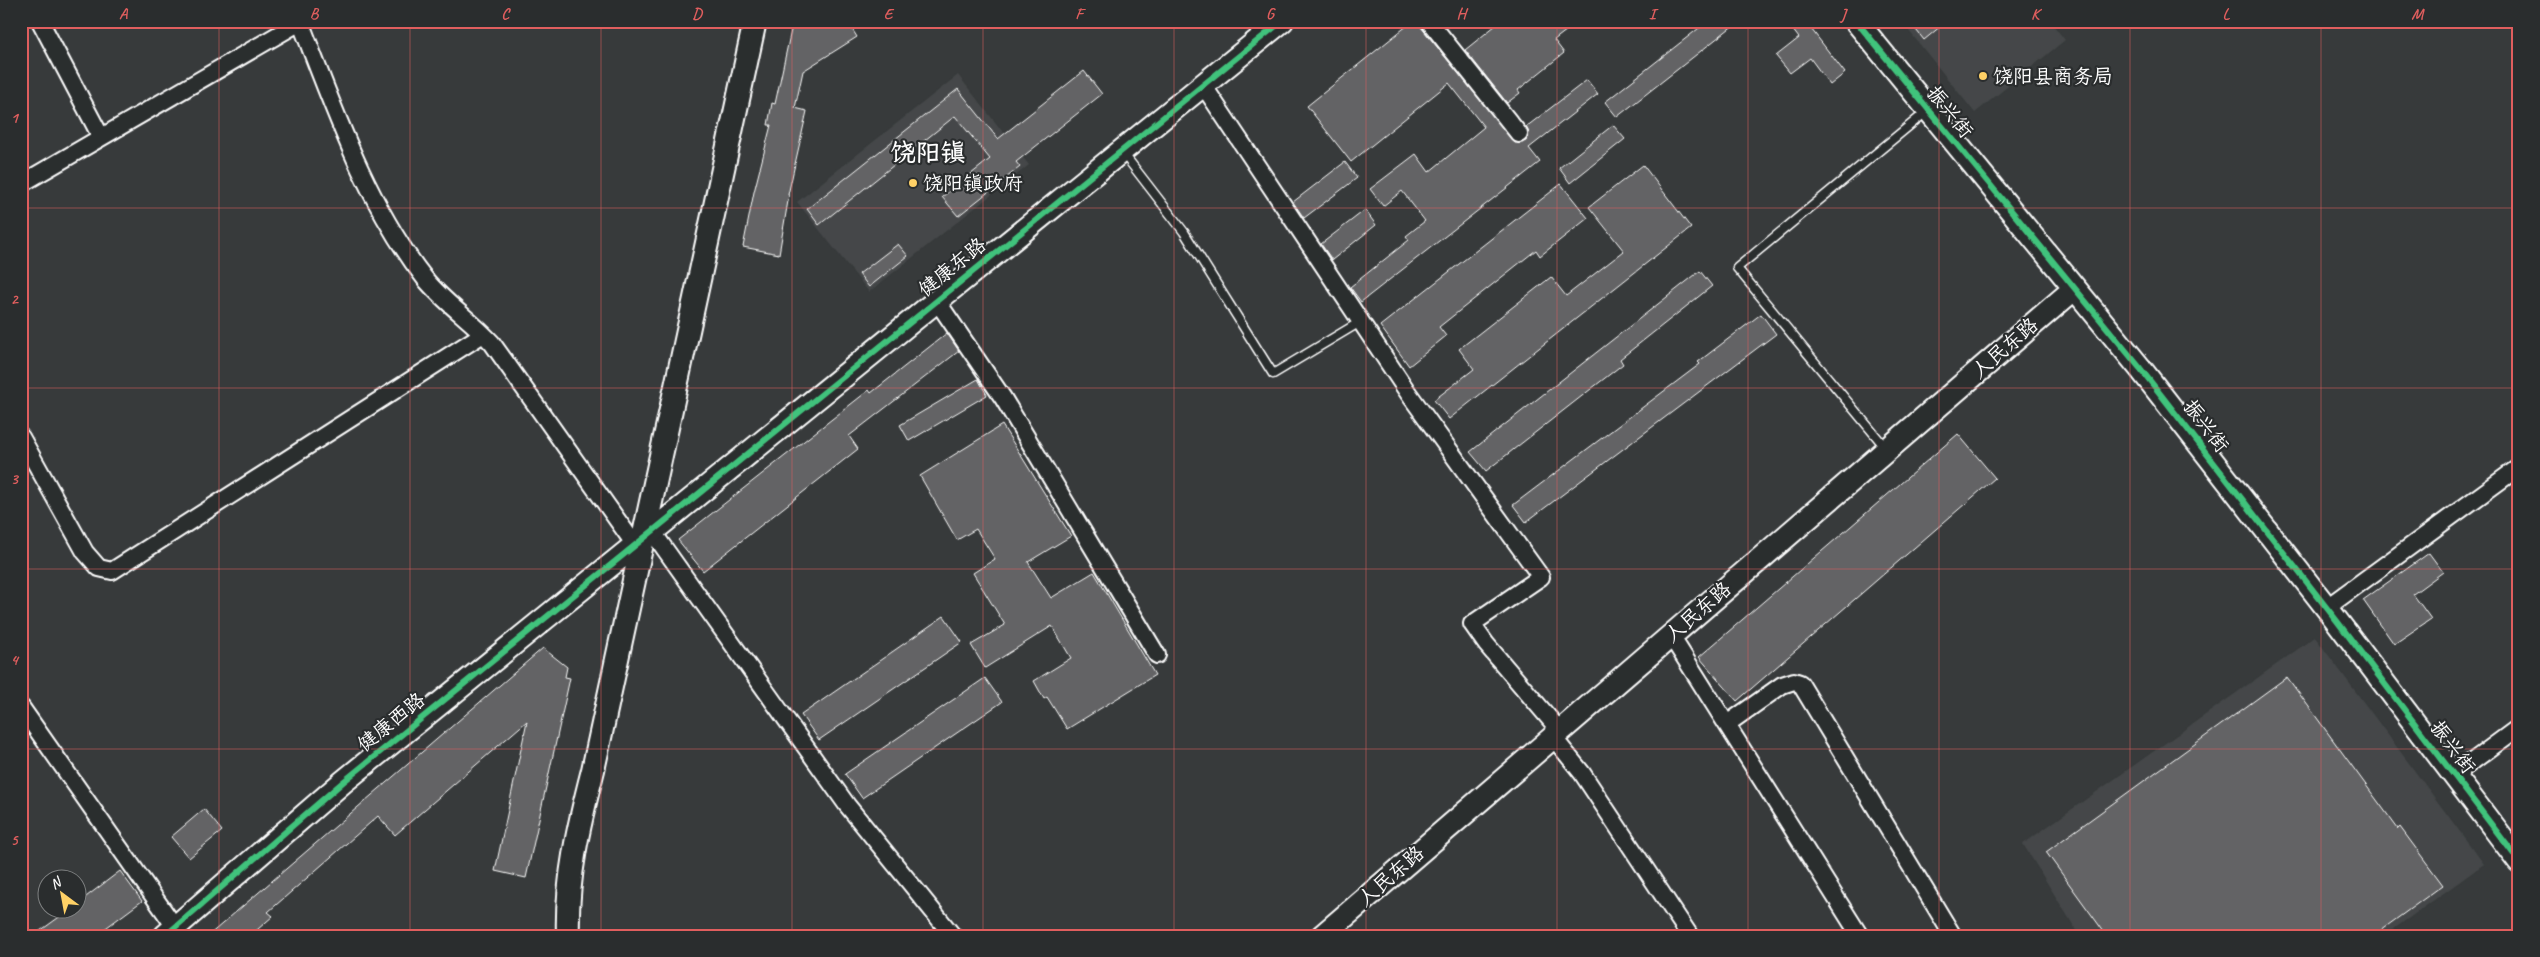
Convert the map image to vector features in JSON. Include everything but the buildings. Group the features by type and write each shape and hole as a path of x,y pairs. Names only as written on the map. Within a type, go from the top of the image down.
{"street":[{"path":"40,21 101,137"},
{"path":"568,936 571,871 577,833 593,770 754,21"},
{"name":"健康东路","path":"643,538 1282,21"},
{"path":"1429,21 1519,134"},
{"name":"振兴街","path":"1856,21 2140,368 2519,861"},
{"path":"21,184 300,22 349,148 403,249 448,305 483,334 643,538 848,805 953,936"},
{"path":"1203,85 1409,394 1541,577 1472,624 1557,734 1690,936"},
{"name":"人民东路","path":"1322,936 2074,289"},
{"path":"937,301 1003,398 1157,655"},
{"path":"21,437 85,552 99,568 112,571 483,334"},
{"path":"2326,608 2519,468"},
{"name":"健康西路","path":"170,932 342,782 643,538"},
{"path":"1671,636 1860,936"},
{"path":"1727,724 1782,686 1794,681 1800,683 1954,936"},
{"path":"21,707 170,932"},
{"path":"2454,775 2519,728"}],"lane":[{"path":"1888,450 1737,268 1928,110"},
{"path":"1122,152 1184,232 1273,374 1360,322"}],"shaded area":[{"name":"饶阳县商务局","path":"1901,21 2050,21 2065,40 1975,113"},
{"name":"饶阳镇政府","path":"958,75 1029,165 869,292 797,202"},
{"path":"2315,637 2484,864 2384,936 2080,936 2023,844"}],"cycle path":[{"path":"165,936 343,782 1282,21"},
{"path":"1856,21 2140,368 2337,621 2519,861"}],"place":[{"name":"饶阳县商务局","path":"1983,76"},
{"name":"饶阳镇政府","path":"913,183"}],"district":[{"name":"饶阳镇","path":"928,153"}]}
